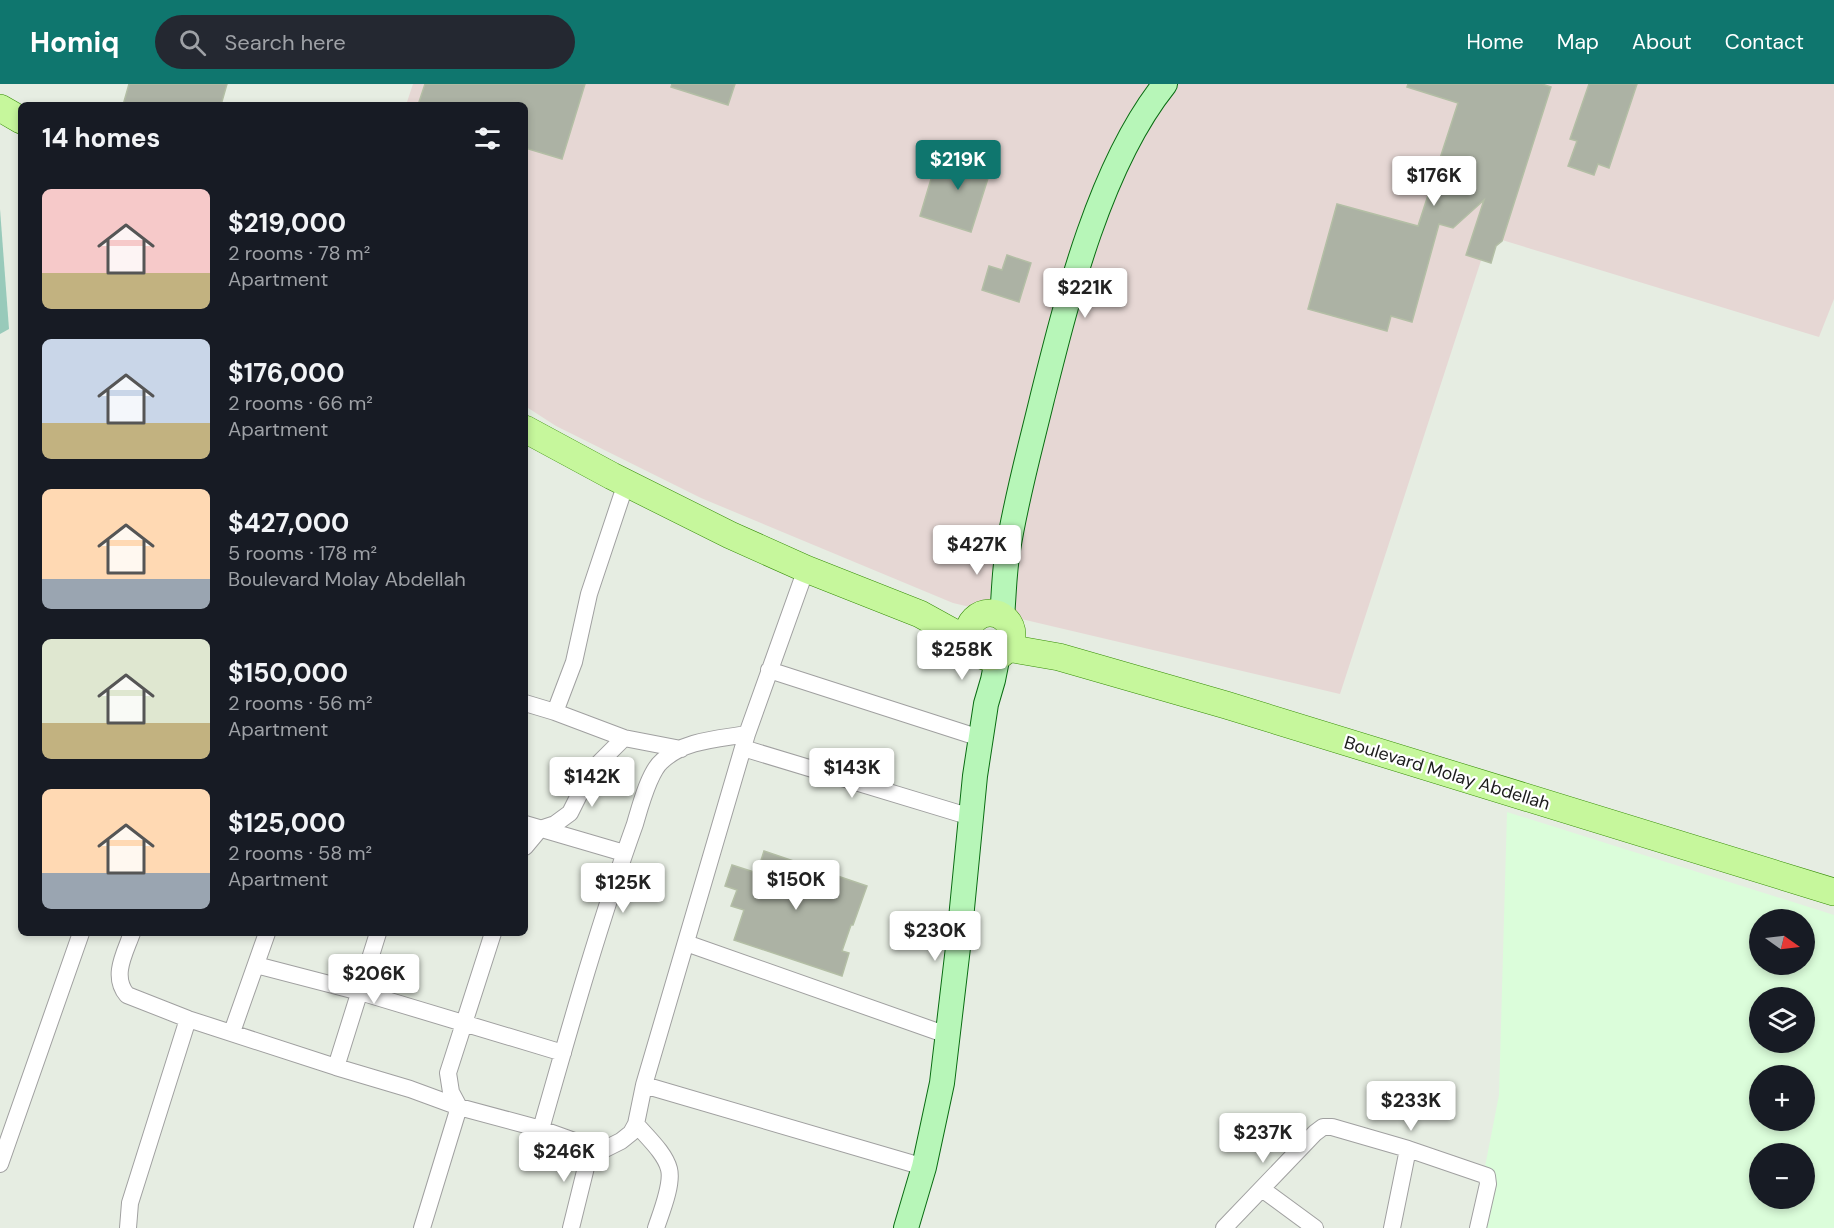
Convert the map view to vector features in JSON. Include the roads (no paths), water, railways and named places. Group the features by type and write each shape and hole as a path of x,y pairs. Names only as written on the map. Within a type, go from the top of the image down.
{"main road":[{"path":"906,1228 935,1124 980,738 986,704 982,677 1007,551 1056,345 1089,234 1120,158 1137,125 1165,84"},
{"path":"0,108 18,118"},
{"name":"Boulevard Molay Abdellah","path":"528,431 730,535 806,569 920,614 1226,705 1834,892"}],"street":[{"path":"555,712 574,663 589,594 626,483"},
{"path":"131,936 118,973 121,988 127,995 188,1019 410,1089 459,1107 541,1129 591,1147 605,1149 621,1141 631,1133 636,1124 644,1085 745,741 806,569"},
{"path":"769,670 980,738"},
{"path":"528,704 624,738 681,749"},
{"path":"532,827 555,824 570,813 591,771 624,738"},
{"path":"541,1129 624,853 642,803 660,763 681,749 707,740 745,741 971,817"},
{"path":"532,827 624,853"},
{"path":"0,1164 80,936"},
{"path":"232,1032 266,936"},
{"path":"336,1067 377,936"},
{"path":"422,1228 459,1107 451,1092 448,1073 492,936"},
{"path":"687,943 947,1035"},
{"path":"256,965 360,992 563,1053"},
{"path":"128,1228 130,1203 188,1019"},
{"path":"644,1085 924,1167"},
{"path":"636,1124 664,1158 669,1168 670,1180 656,1228"},
{"path":"1224,1228 1315,1133 1323,1127 1332,1127 1481,1172 1487,1176 1488,1184 1478,1228"},
{"path":"571,1228 591,1147"},
{"path":"1392,1228 1408,1149"},
{"path":"1262,1189 1315,1228"}]}
